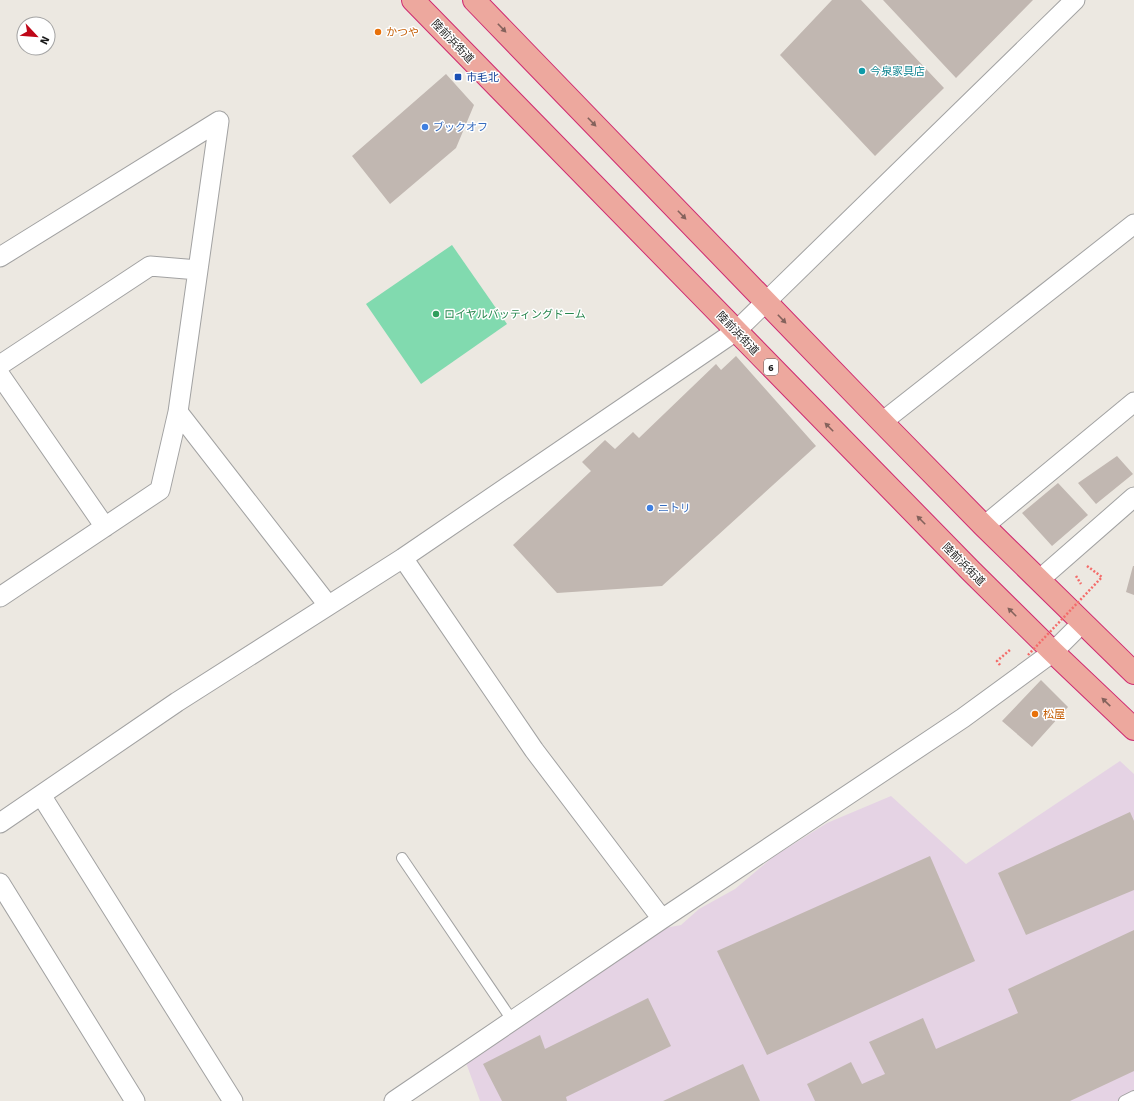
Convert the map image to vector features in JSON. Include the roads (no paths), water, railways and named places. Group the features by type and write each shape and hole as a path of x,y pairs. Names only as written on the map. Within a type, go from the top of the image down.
{"highway":[{"name":"陸前浜街道","path":"413,0 971,571 1134,729"},
{"path":"474,0 882,422 984,526 1134,673"}],"street":[{"path":"0,823 177,702 403,558 736,330 1075,0"},
{"path":"0,257 219,121 178,412 160,490 1,595"},
{"path":"882,422 1134,224"},
{"path":"0,365 150,266 198,270"},
{"path":"0,375 105,527"},
{"path":"984,526 1134,402"},
{"path":"178,412 328,605"},
{"path":"1039,580 1134,497"},
{"path":"403,558 534,750 662,919"},
{"path":"394,1101 662,919 963,718 1053,652 1082,623"},
{"path":"41,795 233,1101"},
{"path":"0,883 135,1101"}],"lane":[{"path":"402,858 512,1020"}],"place":[{"name":"かつや","path":"378,32"},
{"name":"今泉家具店","path":"862,71"},
{"name":"市毛北","path":"458,77"},
{"name":"ブックオフ","path":"425,127"},
{"name":"ロイヤルバッティングドーム","path":"436,314"},
{"name":"ニトリ","path":"650,508"},
{"name":"松屋","path":"1035,714"}]}
